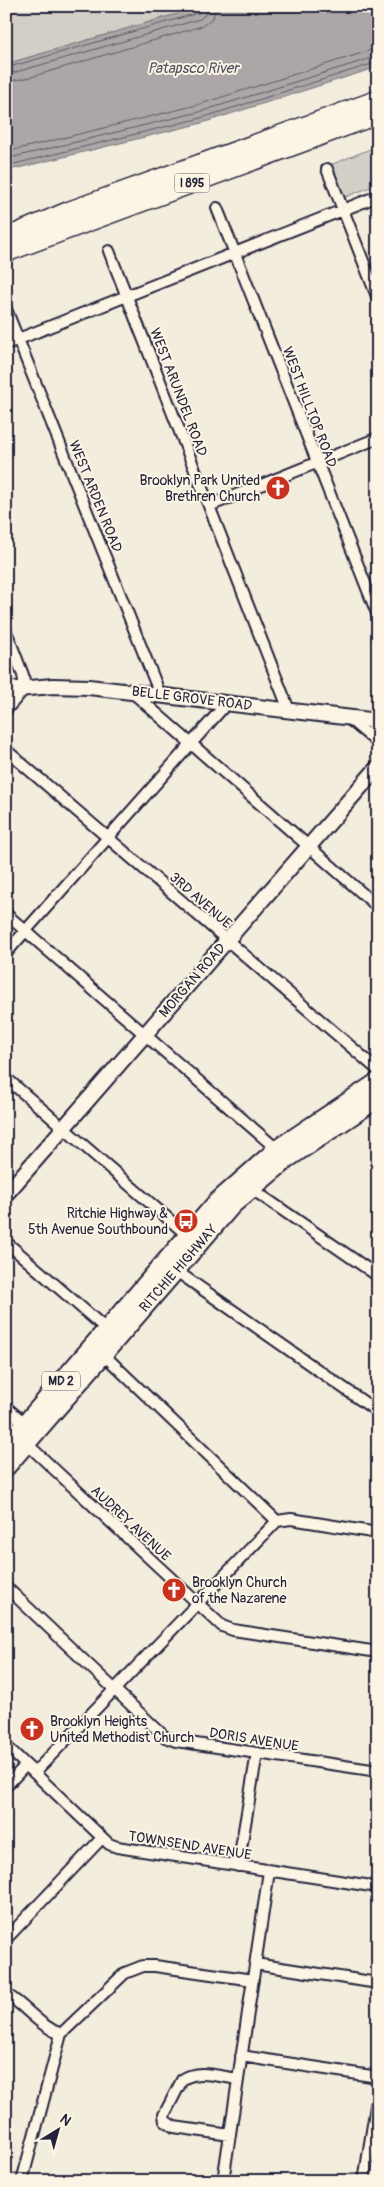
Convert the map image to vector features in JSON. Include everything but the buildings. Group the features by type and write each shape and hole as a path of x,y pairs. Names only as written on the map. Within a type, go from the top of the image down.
{"highway":[{"name":"I 895","path":"6,238 70,211 378,100"},
{"name":"I 895","path":"6,252 378,114"},
{"path":"6,227 70,211"}],"main road":[{"name":"RITCHIE HIGHWAY","path":"22,1436 103,1354 169,1266 187,1235 216,1202 378,1081"},
{"name":"RITCHIE HIGHWAY","path":"6,1468 22,1436 106,1329 169,1266 252,1189 282,1154 378,1099"}],"street":[{"path":"326,169 378,299"},
{"path":"6,344 378,196"},
{"name":"WEST HILLTOP ROAD","path":"218,208 378,616"},
{"name":"WEST ARUNDEL ROAD","path":"110,251 288,710"},
{"name":"WEST ARDEN ROAD","path":"6,309 160,694"},
{"path":"209,506 378,438"},
{"path":"6,631 26,688 6,710"},
{"name":"BELLE GROVE ROAD","path":"6,690 89,686 378,721"},
{"path":"130,690 378,907"},
{"path":"6,953 227,702"},
{"path":"348,718 378,743"},
{"name":"3RD AVENUE","path":"6,750 378,1070"},
{"name":"MORGAN ROAD","path":"6,1194 378,767"},
{"path":"6,914 282,1154"},
{"path":"6,1078 187,1235"},
{"path":"252,1189 378,1276"},
{"path":"6,1242 106,1329"},
{"path":"169,1266 378,1412"},
{"path":"103,1354 277,1521"},
{"name":"AUDREY AVENUE","path":"6,1408 22,1436 216,1622 227,1628 378,1652"},
{"path":"34,1773 277,1521 291,1519 378,1533"},
{"name":"DORIS AVENUE","path":"6,1587 166,1737 378,1772"},
{"name":"TOWNSEND AVENUE","path":"6,1746 102,1838 117,1848 378,1887"},
{"path":"238,1866 257,1753"},
{"path":"6,1786 26,1765"},
{"path":"6,1938 102,1838"},
{"path":"223,2181 269,1871"},
{"path":"255,1964 378,1983"},
{"path":"22,2181 61,2034 125,1973 134,1968 155,1966 253,1980"},
{"path":"6,1994 40,2022 61,2034"},
{"path":"241,2056 378,2078"},
{"path":"230,2135 174,2127 165,2121 164,2115 182,2080 187,2076 199,2074 238,2079"},
{"path":"364,2181 378,2093"}],"shaded area":[{"path":"6,6 204,6 6,64"},
{"path":"378,146 378,184 343,198 330,165"}],"water":[{"name":"Patapsco River","path":"204,6 378,6 378,67 202,123 6,171 6,64"}],"place":[{"name":"Brooklyn Park United Brethren Church","path":"278,488"},
{"name":"Ritchie Highway & 5th Avenue Southbound","path":"186,1221"},
{"name":"Brooklyn Church of the Nazarene","path":"174,1590"},
{"name":"Brooklyn Heights United Methodist Church","path":"32,1729"}]}
